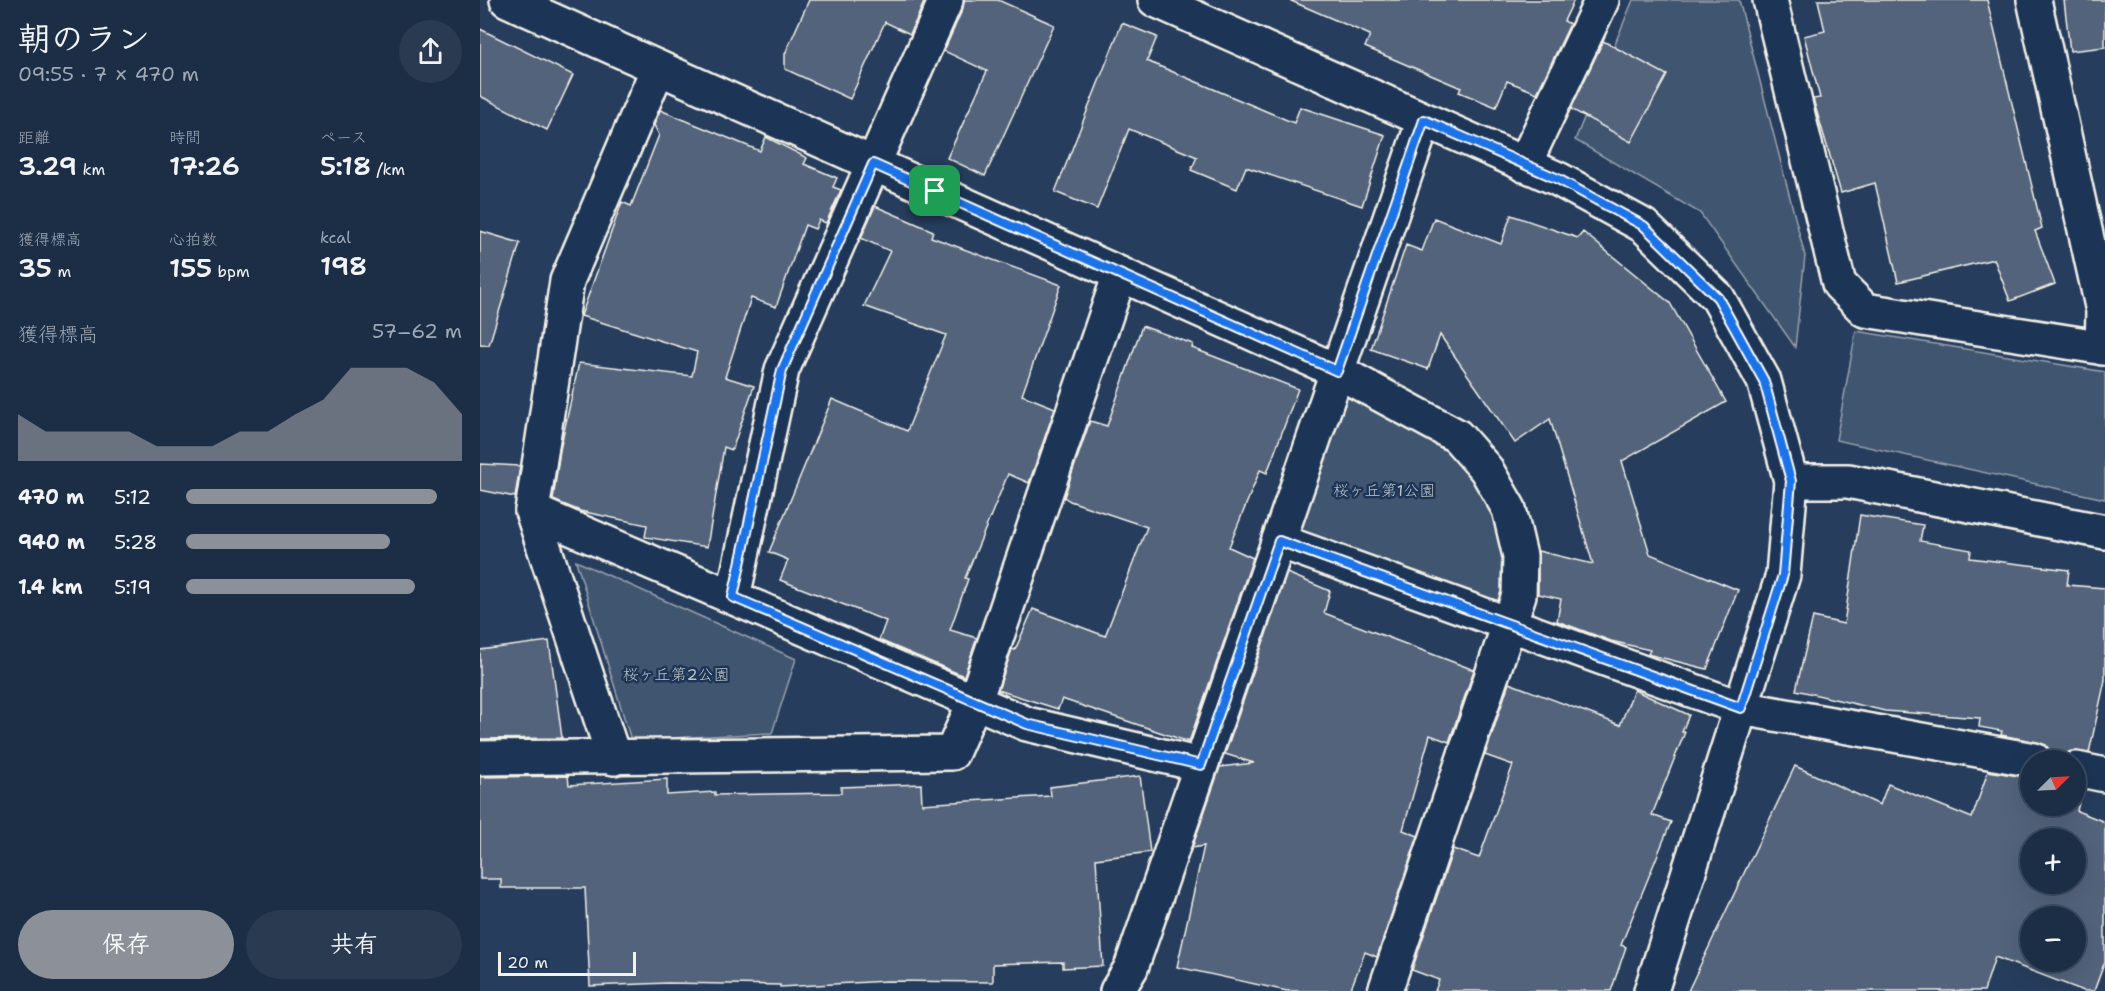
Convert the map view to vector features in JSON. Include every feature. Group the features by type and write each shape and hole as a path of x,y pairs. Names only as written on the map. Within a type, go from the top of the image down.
{"street":[{"path":"507,0 1337,371 1458,436 1486,469 1509,509 1520,556 1519,595 1385,991"},
{"path":"733,597 782,370 946,0"},
{"path":"1155,0 1558,179 1644,226 1718,298 1764,381 1791,481 1783,575 1651,991"},
{"path":"1524,165 1602,0"},
{"path":"1770,0 1839,284 1865,310 2103,348 2103,311 2034,0"},
{"path":"614,758 532,511 567,281 658,68"},
{"path":"1117,991 1131,968 1424,120"},
{"path":"480,758 952,753 975,701 1120,274"},
{"path":"1791,481 1848,481 2105,532"},
{"path":"532,511 1027,724 1201,765"},
{"path":"1279,541 1741,708 2020,758"},
{"path":"2086,771 2105,775"}],"green space":[{"path":"1633,0 1739,0 1805,256 1795,347 1700,213 1575,140"},
{"path":"1856,331 2105,372 2105,499 1836,440"},
{"name":"桜ヶ丘第1公園","path":"1349,392 1436,443 1473,472 1501,513 1507,562 1501,603 1295,531"},
{"name":"桜ヶ丘第2公園","path":"576,561 796,659 772,733 631,740"}],"building":[{"path":"809,0 925,0 910,34 885,22 850,99 785,69 785,54"},
{"path":"964,0 998,0 1054,25 985,176 947,158 987,71 944,51 963,8"},
{"path":"1289,0 1574,0 1564,21 1570,24 1537,93 1507,81 1496,107 1459,92 1461,88 1365,47 1370,35"},
{"path":"1818,0 1987,0 2042,228 2035,231 2055,284 2010,301 1994,259 1898,282 1875,183 1841,193 1813,99 1820,98 1804,36 1825,31"},
{"path":"2064,0 2105,0 2105,47 2070,51"},
{"path":"1122,23 1157,37 1147,61 1294,123 1300,107 1385,135 1362,206 1246,167 1237,189 1191,170 1197,157 1129,129 1097,209 1055,192"},
{"path":"480,29 573,75 547,130 480,96"},
{"path":"1603,41 1667,75 1631,142 1571,109"},
{"path":"660,110 760,151 766,137 807,158 804,164 837,178 833,187 841,190 826,223 819,220 815,229 805,225 776,307 751,298 725,377 754,386 732,450 724,447 707,547 645,537 647,525 580,511 553,500 560,450 579,363 692,376 697,352 581,316 622,202 631,206 659,135 654,125"},
{"path":"875,206 933,231 931,237 1061,285 1022,395 1055,408 1029,483 1008,474 965,578 968,579 950,630 977,638 964,676 879,640 886,621 780,580 788,560 769,552 832,399 907,431 946,335 864,306 890,251 861,238"},
{"path":"1511,215 1578,238 1583,232 1670,303 1726,402 1622,461 1650,554 1738,590 1707,669 1651,655 1648,654 1650,650 1611,641 1557,621 1561,599 1538,594 1538,551 1593,564 1550,419 1515,443 1440,335 1428,369 1371,349 1406,245 1422,251 1434,218 1501,244"},
{"path":"480,231 520,243 489,345 480,344"},
{"path":"1142,326 1193,344 1192,348 1298,389 1267,473 1260,470 1229,547 1253,558 1189,742 1062,699 1058,709 998,690 1012,649 1015,650 1033,609 1105,636 1147,527 1064,497 1090,421 1107,426"},
{"path":"480,464 520,466 515,497 480,490"},
{"path":"1860,515 1923,525 1920,541 1971,550 1970,558 2069,570 2067,585 2105,588 2105,680 2089,753 2086,753 2086,750 2049,750 2046,745 2037,742 2001,735 2002,731 1979,727 1980,718 1885,711 1796,690 1813,617 1844,624"},
{"path":"1287,573 1330,591 1324,613 1474,670 1449,742 1430,735 1403,830 1418,836 1377,957 1365,952 1350,991 1287,991 1177,967 1204,846 1192,848 1220,767 1254,763 1225,754"},
{"path":"549,641 562,738 480,739 480,650"},
{"path":"1509,683 1620,725 1634,690 1689,715 1682,732 1685,732 1652,815 1671,822 1621,945 1626,947 1611,991 1435,991 1439,980 1412,970 1453,849 1479,858 1513,765 1485,755"},
{"path":"1795,766 1880,805 1888,784 1972,818 1988,771 2020,776 2020,816 2086,815 2105,822 2105,961 2094,991 2084,991 2034,972 2086,972 2086,906 2020,906 2020,967 1995,957 1984,991 1688,991"},
{"path":"568,776 569,785 667,779 667,795 715,792 715,795 841,793 841,787 921,784 922,804 1051,796 1050,787 1140,776 1150,852 1096,859 1103,966 1063,968 1063,962 993,964 993,982 887,981 780,987 780,985 668,983 590,986 585,888 501,888 501,879 480,879 480,777"}],"route":[{"path":"1424,120 1558,179 1644,226 1718,298 1764,381 1791,481 1783,575 1741,708 1279,541 1201,765 1027,724 733,597 782,370 873,164 935,191 1337,371 1424,120"}]}
